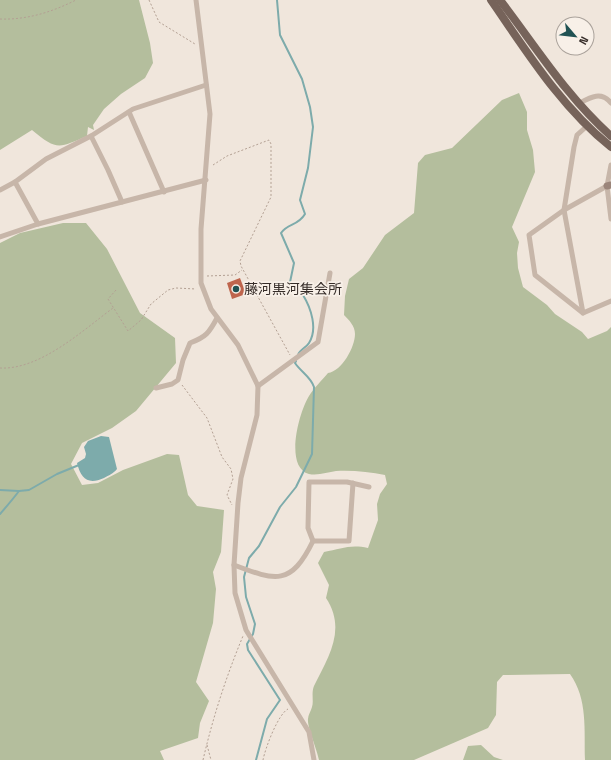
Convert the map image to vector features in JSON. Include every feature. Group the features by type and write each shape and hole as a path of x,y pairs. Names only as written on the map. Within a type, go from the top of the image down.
{"main road":[{"path":"491,0 543,75 587,126 611,147"},
{"path":"500,0 578,104 611,136"}],"street":[{"path":"196,0 210,114 201,229 201,277 203,289 211,309 238,345 258,386 257,416 241,478 234,565 235,593 249,636 295,707 309,732 314,760"},
{"path":"0,190 15,182 46,159 91,136 129,112 206,85"},
{"path":"578,104 589,98 602,96 608,98 611,103"},
{"path":"129,112 164,192"},
{"path":"583,313 564,210 577,135 587,126"},
{"path":"91,136 122,202"},
{"path":"611,165 609,186 611,219"},
{"path":"0,237 38,224 206,180"},
{"path":"15,182 38,224"},
{"path":"583,313 535,275 529,235 564,210 609,186"},
{"path":"258,386 318,342 330,273"},
{"path":"583,313 611,301"},
{"path":"156,388 172,384 178,380 183,360 190,343 208,334 217,318"},
{"path":"313,541 308,528 309,482 352,483 369,487"},
{"path":"313,541 349,540 352,483"},
{"path":"234,565 266,576 280,577 292,573 313,541"}],"path":[{"path":"0,19 17,20 37,16 76,0"},
{"path":"149,0 159,22 163,26 175,31 190,42 201,45"},
{"path":"207,166 211,166 227,156 269,140 271,144 271,197 240,262 294,360"},
{"path":"201,277 235,275 243,269"},
{"path":"116,290 108,299 128,331 141,320 151,304 168,290 176,288 203,289"},
{"path":"0,368 25,365 37,360 59,347 114,308"},
{"path":"178,380 207,418 222,457 231,469 233,478 227,495 230,504 238,508"},
{"path":"203,760 227,675 246,630"},
{"path":"263,760 276,725 285,711 295,707"},
{"path":"207,744 211,760"}],"green space":[{"path":"0,0 139,0 150,43 153,63 145,78 121,94 104,109 93,125 94,130 88,127 87,136 64,145 58,145 40,137 32,130 0,150"},
{"path":"519,93 527,112 527,130 533,150 535,172 512,227 519,242 517,253 518,268 523,287 547,305 555,314 582,332 588,339 607,331 611,327 611,760 585,760 584,715 580,694 570,674 503,675 497,682 496,715 488,728 414,760 319,760 309,727 308,718 313,705 314,686 325,665 333,643 335,621 332,610 326,598 329,585 318,563 324,552 351,547 368,548 378,520 377,504 380,494 387,484 385,475 342,471 309,474 301,469 297,461 295,450 301,414 313,390 328,373 338,368 343,363 350,352 353,345 355,331 351,323 344,315 345,296 349,279 363,268 385,235 414,213 418,163 425,155 452,148 502,100"},
{"path":"63,223 86,223 107,249 140,313 175,338 176,363 136,411 112,428 82,443 71,464 82,485 98,483 123,470 167,454 179,455 188,495 197,506 224,510 221,552 213,572 216,589 213,623 196,682 209,701 200,723 198,738 160,751 164,760 0,760 0,243 20,233"},
{"path":"481,745 494,757 503,760 463,760 468,746"}],"water":[{"path":"101,436 109,437 117,469 104,478 89,481 83,477 77,463 85,458 86,454 84,447 88,441"}],"building":[{"path":"240,278 246,294 232,299 227,283"}],"waterway":[{"path":"277,0 280,35 302,79 310,107 313,127 308,168 300,200 305,214 299,221 281,233 294,263 289,287 295,292 303,295 309,306 313,325 312,337 308,345 300,351 298,355"},
{"path":"256,760 267,719 280,700 248,650 247,644 253,634 255,624 246,597 244,577 249,558 259,546 280,507 296,487 312,454 314,387 311,380 297,366 295,363 296,361"},
{"path":"0,514 19,491 29,490 57,474 79,465"},
{"path":"0,490 19,491"}],"place":[{"name":"藤河黒河集会所","path":"236,289"}]}
